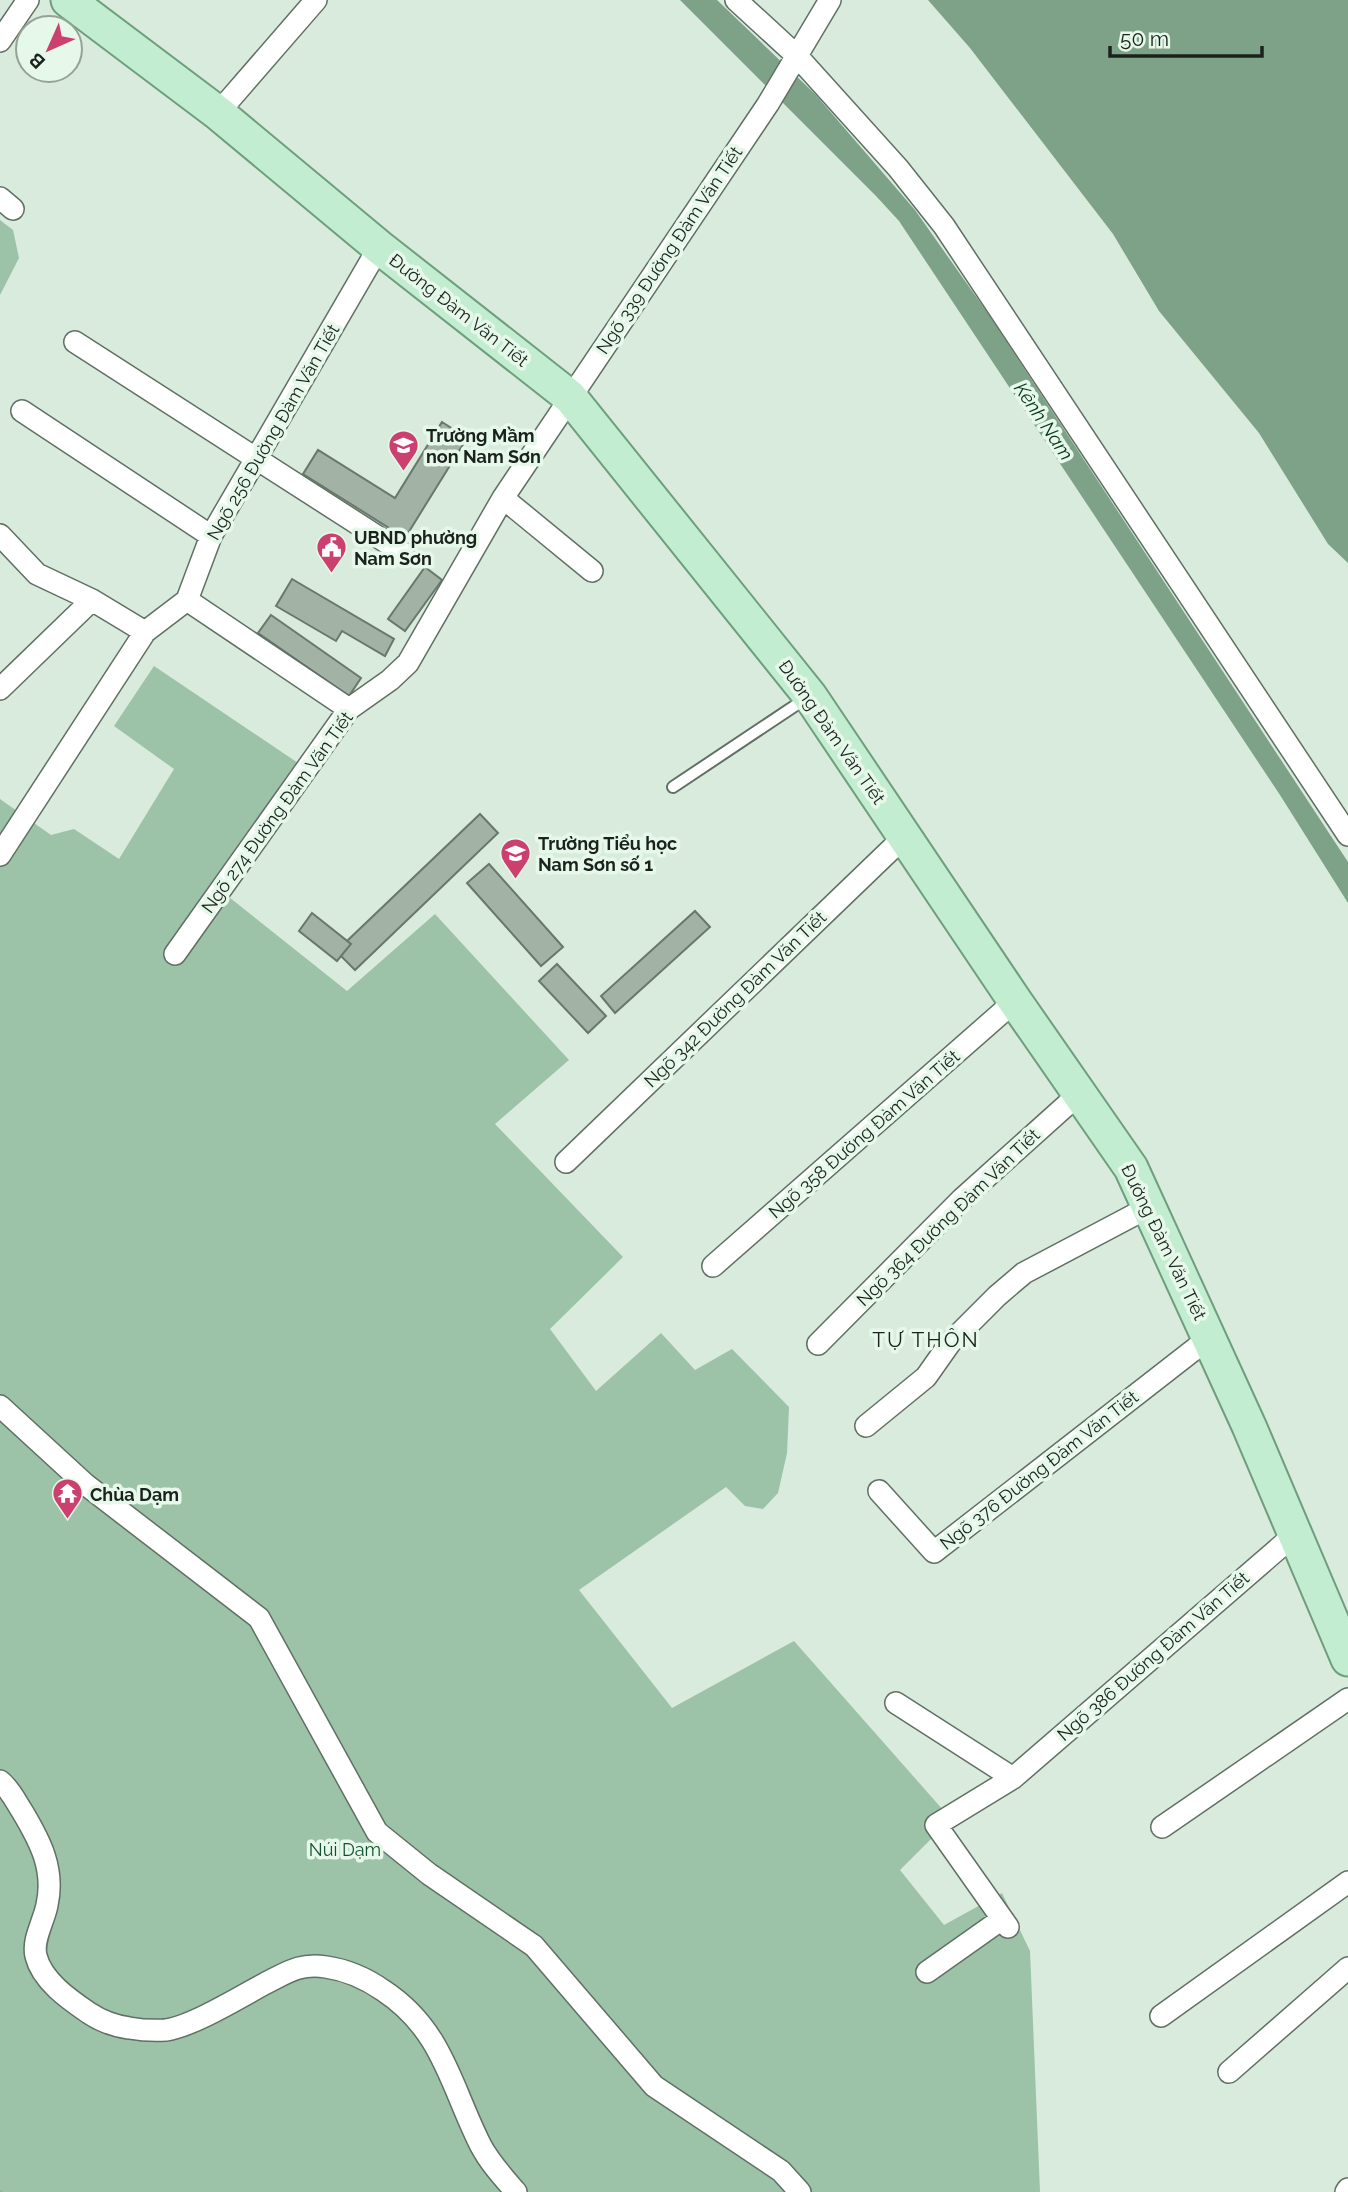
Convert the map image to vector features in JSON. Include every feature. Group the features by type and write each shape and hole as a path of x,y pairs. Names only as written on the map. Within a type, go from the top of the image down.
{"main road":[{"name":"Đường Đàm Văn Tiết","path":"68,0 218,113 379,247 570,397 810,696 1131,1168 1249,1426 1348,1659"}],"street":[{"path":"0,41 28,0"},
{"path":"218,113 316,0"},
{"path":"736,0 797,55 898,168 944,226 1348,835"},
{"name":"Ngõ 339 Đường Đàm Văn Tiết","path":"570,397 768,104 830,0"},
{"name":"Ngõ 256 Đường Đàm Văn Tiết","path":"187,600 211,536 379,247"},
{"path":"75,342 403,553"},
{"name":"Ngõ 274 Đường Đàm Văn Tiết","path":"175,954 349,709 390,680 408,663 503,498 570,397"},
{"path":"22,411 211,536"},
{"path":"503,498 592,571"},
{"path":"0,535 37,574 92,600 145,632"},
{"path":"0,689 92,600"},
{"path":"0,855 145,632 187,600 349,709"},
{"name":"Ngõ 342 Đường Đàm Văn Tiết","path":"566,1162 905,836"},
{"name":"Ngõ 358 Đường Đàm Văn Tiết","path":"713,1266 1015,1001"},
{"name":"Ngõ 364 Đường Đàm Văn Tiết","path":"818,1344 962,1199 1080,1093"},
{"path":"866,1426 926,1377 950,1343 1024,1273 1149,1207"},
{"name":"Ngõ 376 Đường Đàm Văn Tiết","path":"879,1491 933,1552 1209,1338"},
{"path":"0,1406 85,1484 259,1618 377,1832 429,1874 534,1946 654,2085 781,2171 800,2192"},
{"name":"Ngõ 386 Đường Đàm Văn Tiết","path":"927,1972 1005,1923 936,1825 1013,1778 1294,1535"},
{"path":"1162,1827 1348,1699"},
{"path":"896,1703 1013,1778"},
{"path":"0,1781 8,1788 41,1842 49,1872 50,1891 35,1954 48,1978 76,2004 112,2025 149,2031 167,2030 197,2019 301,1966 315,1965 346,1971 400,2001 422,2025 437,2046 481,2146 516,2192"},
{"path":"1161,2016 1348,1882"},
{"path":"1228,2072 1348,1968"}],"lane":[{"path":"673,787 810,696"}],"green space":[{"path":"0,220 13,230 19,258 0,295"},
{"name":"Núi Dạm","path":"154,666 298,763 215,886 347,991 435,914 569,1060 495,1124 623,1257 550,1329 596,1391 661,1333 695,1370 732,1349 789,1407 787,1453 778,1493 763,1509 745,1506 726,1487 579,1590 672,1708 794,1641 951,1819 900,1870 944,1925 1002,1893 1030,1951 1040,2192 0,2192 0,799 51,835 74,829 119,859 174,769 114,726"}],"water":[{"name":"Kênh Nam","path":"680,0 717,0 815,94 915,210 989,315 1348,862 1348,903 1280,795 899,221"},
{"path":"928,0 1348,0 1348,563 1328,544 1259,433 1159,311 1113,234 970,48"}],"building":[{"path":"442,422 467,438 405,538 303,474 318,450 395,498"},
{"path":"425,567 442,580 405,631 388,619"},
{"path":"292,579 394,639 385,656 342,631 336,641 276,606"},
{"path":"271,615 361,678 349,696 258,633"},
{"path":"480,814 498,833 355,970 341,956 351,944 347,941"},
{"path":"489,864 563,947 541,966 467,883"},
{"path":"695,911 710,927 615,1013 601,996"},
{"path":"312,913 351,944 337,961 299,931"},
{"path":"557,964 606,1016 588,1033 539,981"}],"place":[{"name":"Trường Mầm non Nam Sơn","path":"403,472"},
{"name":"UBND phường Nam Sơn","path":"331,574"},
{"name":"Trường Tiểu học Nam Sơn số 1","path":"515,880"},
{"name":"Chùa Dạm","path":"67,1521"}],"district":[{"name":"TỰ THÔN","path":"926,1339"}]}
